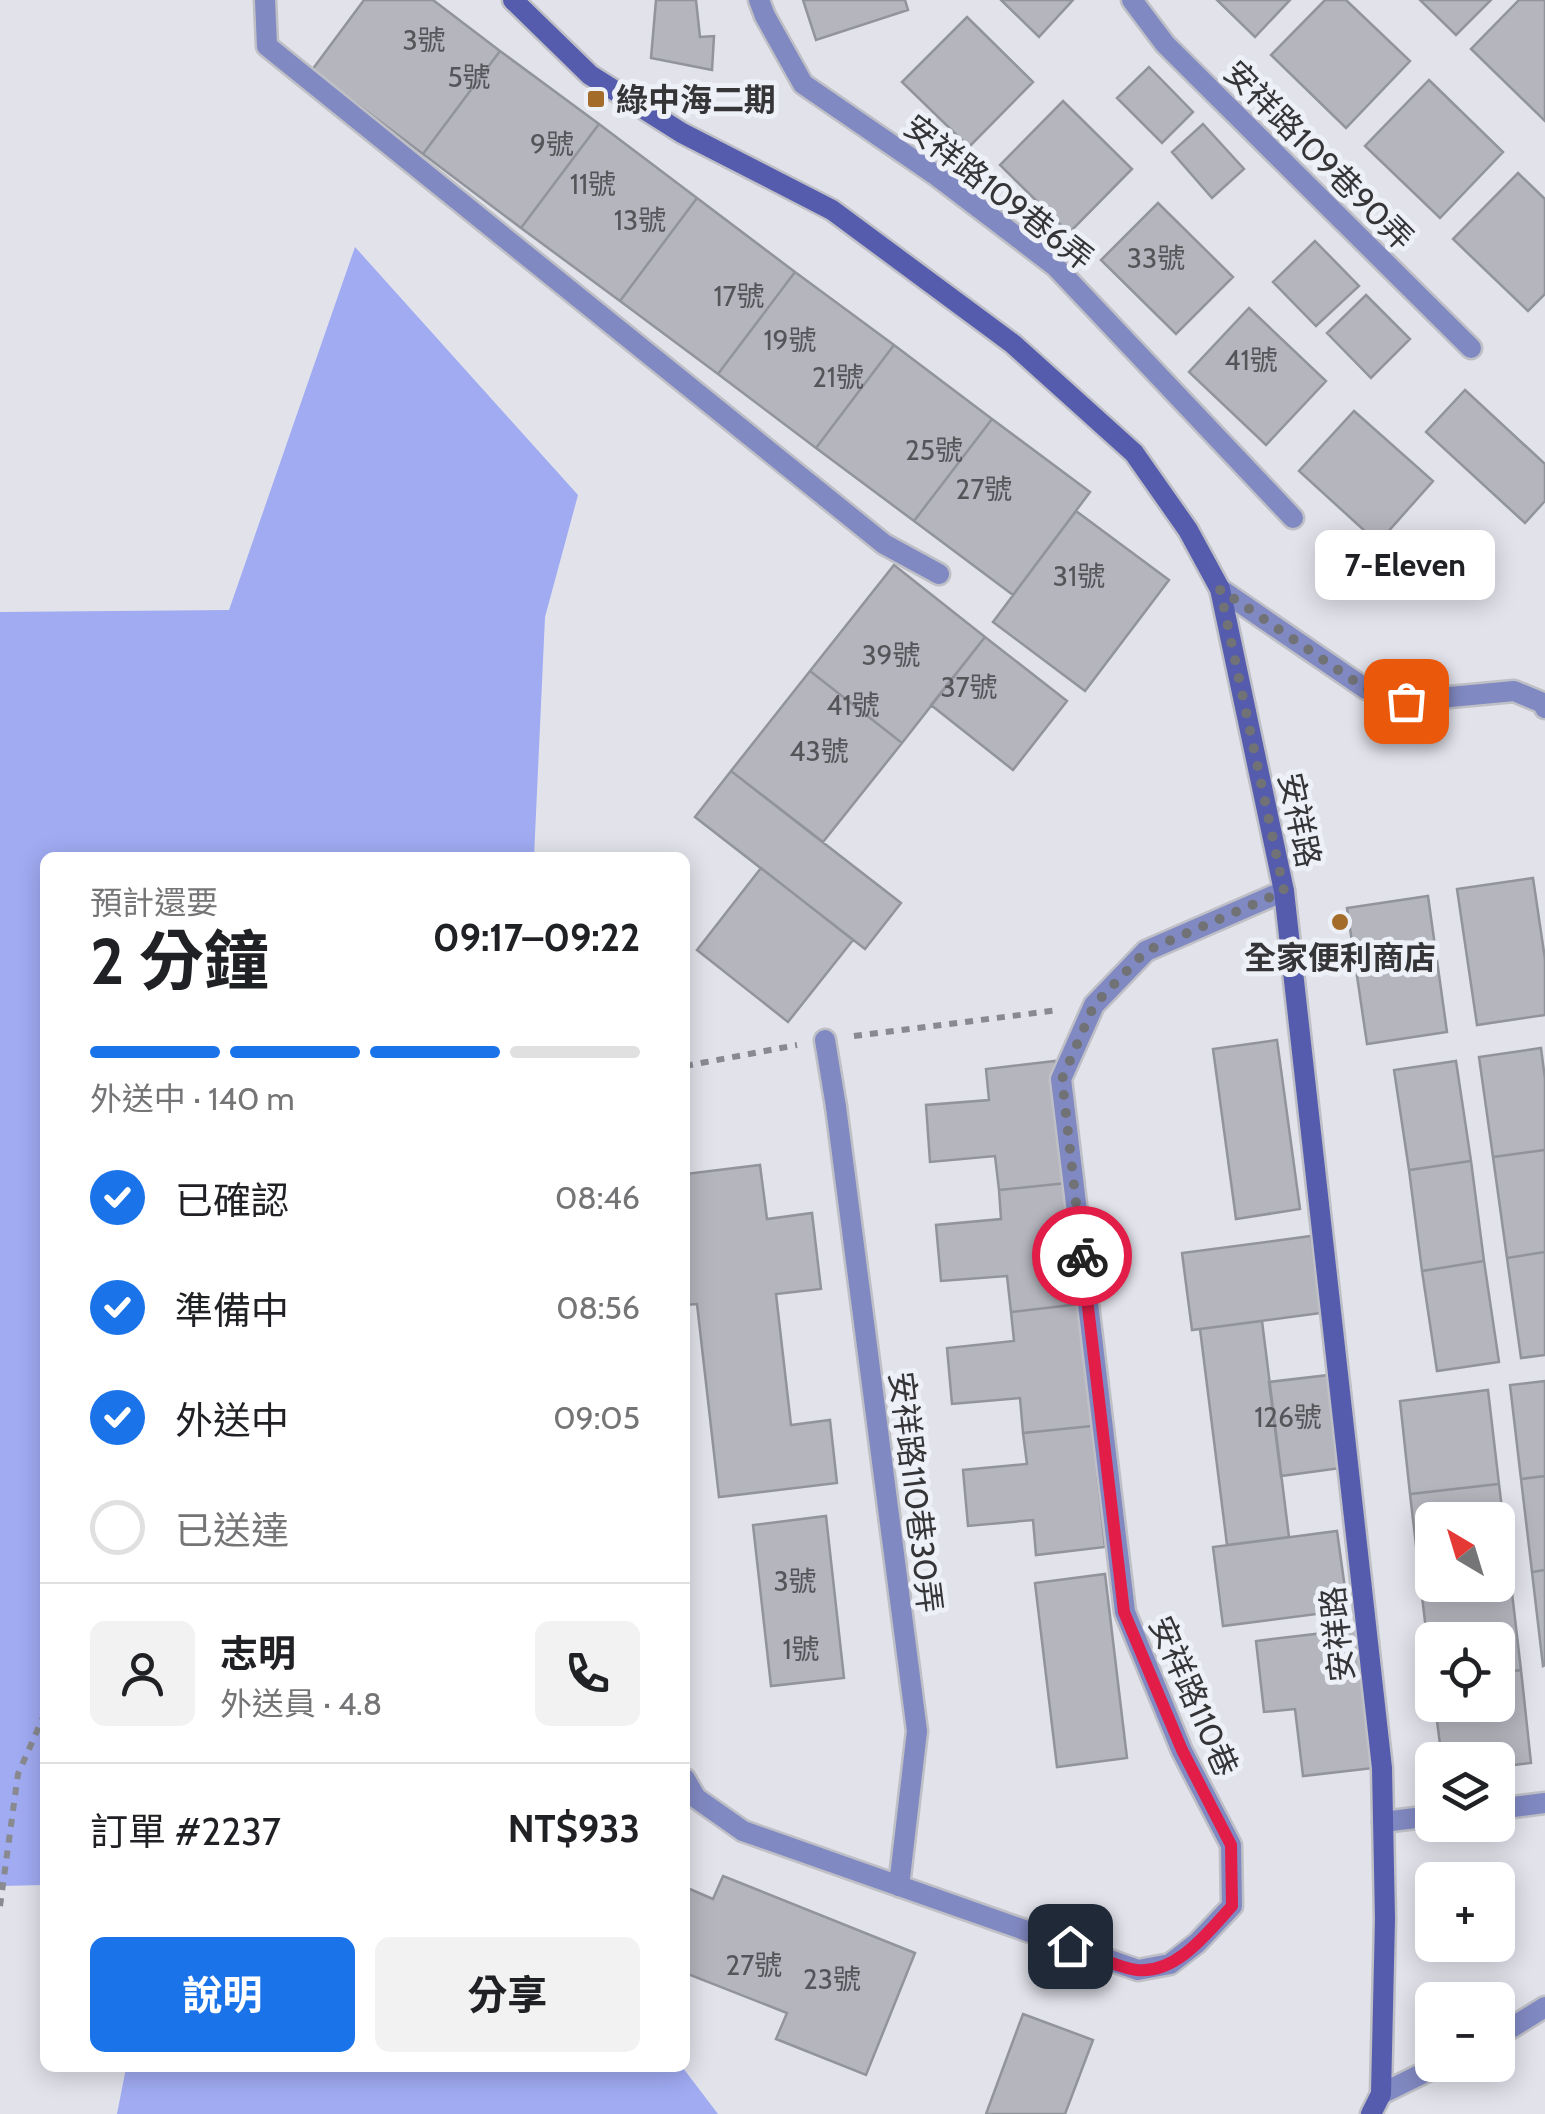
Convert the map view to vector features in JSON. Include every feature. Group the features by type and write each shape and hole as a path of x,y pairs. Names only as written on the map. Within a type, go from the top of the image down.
{"street":[{"path":"265,0 267,46 884,544 940,574"},
{"name":"安祥路","path":"513,0 590,74 682,133 832,210 1013,344 1134,453 1188,530 1220,589 1284,891 1382,1768 1382,2094 1371,2114"},
{"name":"安祥路109巷6弄","path":"760,0 803,84 937,176 1056,266 1292,518"},
{"name":"安祥路109巷90弄","path":"1132,0 1165,44 1471,348"},
{"path":"1220,589 1366,689 1406,701 1514,691 1543,703 1545,708"},
{"name":"安祥路110巷","path":"690,1788 696,1798 743,1831 1138,1970 1170,1964 1197,1943 1232,1906 1231,1845 1182,1750 1124,1612 1062,1079 1094,1005 1146,951 1284,891"},
{"name":"安祥路110巷30弄","path":"825,1040 918,1730 899,1886"},
{"path":"1515,1807 1545,1803"},
{"path":"1383,1822 1415,1818"},
{"path":"1515,2026 1545,2007"},
{"path":"1382,2094 1415,2078"}],"path":[{"path":"690,1065 825,1040 1094,1005"},
{"path":"0,1906 18,1774 40,1724"}],"shaded area":[{"path":"355,247 578,495 545,617 534,852 40,852 40,1885 0,1886 0,612 229,610"},
{"path":"125,2072 686,2072 718,2114 117,2114"}],"building":[{"path":"364,0 433,0 500,51 423,154 312,70"},
{"path":"656,0 696,0 700,37 714,36 712,70 651,58"},
{"path":"803,0 905,0 908,10 816,40"},
{"path":"1001,0 1073,0 1039,37"},
{"path":"1217,0 1290,0 1255,37"},
{"path":"1325,0 1346,0 1410,61 1346,128 1271,55"},
{"path":"1420,0 1491,0 1456,35"},
{"path":"1519,0 1545,0 1545,121 1471,49"},
{"path":"967,17 1033,82 969,147 902,82"},
{"path":"500,51 599,124 521,228 423,154"},
{"path":"1149,67 1193,112 1162,143 1117,98"},
{"path":"1429,80 1503,152 1440,218 1365,146"},
{"path":"1063,101 1132,169 1069,233 1000,165"},
{"path":"599,124 697,198 620,301 521,228"},
{"path":"1203,124 1244,169 1212,198 1172,152"},
{"path":"1518,173 1545,199 1545,294 1528,311 1453,239"},
{"path":"697,198 795,272 718,374 620,301"},
{"path":"1158,203 1233,277 1176,334 1101,260"},
{"path":"1315,241 1359,286 1316,326 1273,282"},
{"path":"795,272 894,345 816,448 718,374"},
{"path":"1366,295 1410,339 1371,378 1327,333"},
{"path":"1249,308 1326,381 1266,445 1189,372"},
{"path":"894,345 992,419 914,521 816,448"},
{"path":"1465,390 1545,464 1545,501 1525,523 1426,432"},
{"path":"1354,411 1433,481 1378,543 1299,471"},
{"path":"992,419 1090,492 1013,595 914,521"},
{"path":"1076,511 1169,580 1085,691 993,622"},
{"path":"894,565 985,637 902,743 810,671"},
{"path":"985,637 1067,701 1013,770 931,705"},
{"path":"810,671 902,743 823,842 731,771"},
{"path":"731,771 901,903 865,949 695,817"},
{"path":"761,868 853,940 788,1022 697,950"},
{"path":"1533,878 1545,959 1545,1015 1477,1025 1457,889"},
{"path":"1428,896 1447,1032 1367,1044 1347,908"},
{"path":"1277,1040 1300,1209 1236,1219 1213,1049"},
{"path":"1541,1048 1545,1150 1493,1157 1479,1057"},
{"path":"1055,1061 1067,1183 999,1190 995,1156 930,1162 926,1105 989,1100 986,1069"},
{"path":"1456,1061 1471,1161 1409,1170 1394,1070"},
{"path":"1545,1150 1545,1252 1507,1258 1493,1157"},
{"path":"1471,1161 1484,1261 1422,1271 1409,1170"},
{"path":"760,1165 767,1219 812,1213 821,1289 776,1294 791,1425 830,1420 837,1483 719,1497 697,1304 690,1305 690,1173"},
{"path":"1067,1183 1080,1304 1011,1312 1007,1276 941,1281 936,1225 1001,1219 999,1190"},
{"path":"1311,1236 1321,1313 1192,1330 1182,1253"},
{"path":"1545,1252 1545,1355 1521,1358 1507,1258"},
{"path":"1484,1261 1499,1362 1437,1371 1422,1271"},
{"path":"1080,1304 1092,1426 1023,1433 1020,1398 952,1404 947,1348 1014,1341 1011,1312"},
{"path":"1262,1321 1289,1537 1227,1545 1200,1329"},
{"path":"1329,1375 1341,1468 1281,1476 1269,1382"},
{"path":"1545,1381 1545,1476 1521,1479 1510,1385"},
{"path":"1488,1390 1499,1484 1410,1494 1400,1401"},
{"path":"1092,1426 1105,1547 1036,1555 1033,1520 968,1526 963,1470 1027,1464 1023,1433"},
{"path":"1545,1476 1545,1570 1532,1572 1521,1479"},
{"path":"1499,1484 1501,1502 1415,1502 1415,1537 1410,1494"},
{"path":"826,1516 844,1678 771,1686 753,1525"},
{"path":"1337,1531 1348,1610 1223,1626 1213,1547"},
{"path":"1545,1570 1545,1665 1543,1666 1532,1572"},
{"path":"1105,1574 1127,1758 1057,1767 1035,1583"},
{"path":"1423,1602 1513,1602 1521,1670 1515,1671 1515,1622 1425,1622"},
{"path":"1358,1629 1374,1768 1303,1776 1295,1709 1264,1712 1256,1641"},
{"path":"1521,1670 1531,1763 1515,1765 1515,1742 1440,1742 1437,1722 1515,1722 1515,1671"},
{"path":"723,1876 915,1953 866,2075 776,2039 787,2013 690,1975 690,1889 713,1899"},
{"path":"1023,2014 1093,2040 1065,2114 986,2114"}],"way so far":[{"path":"1082,1256 1062,1079 1094,1005 1146,951 1284,891 1220,589 1366,689 1406,701"}],"place":[{"name":"綠中海二期","path":"596,99"},
{"name":"7-Eleven","path":"1406,701"},
{"name":"全家便利商店","path":"1340,922"}],"route":[{"path":"1070,1946 1138,1970 1170,1964 1197,1943 1232,1906 1231,1845 1182,1750 1124,1612 1082,1256"}]}
